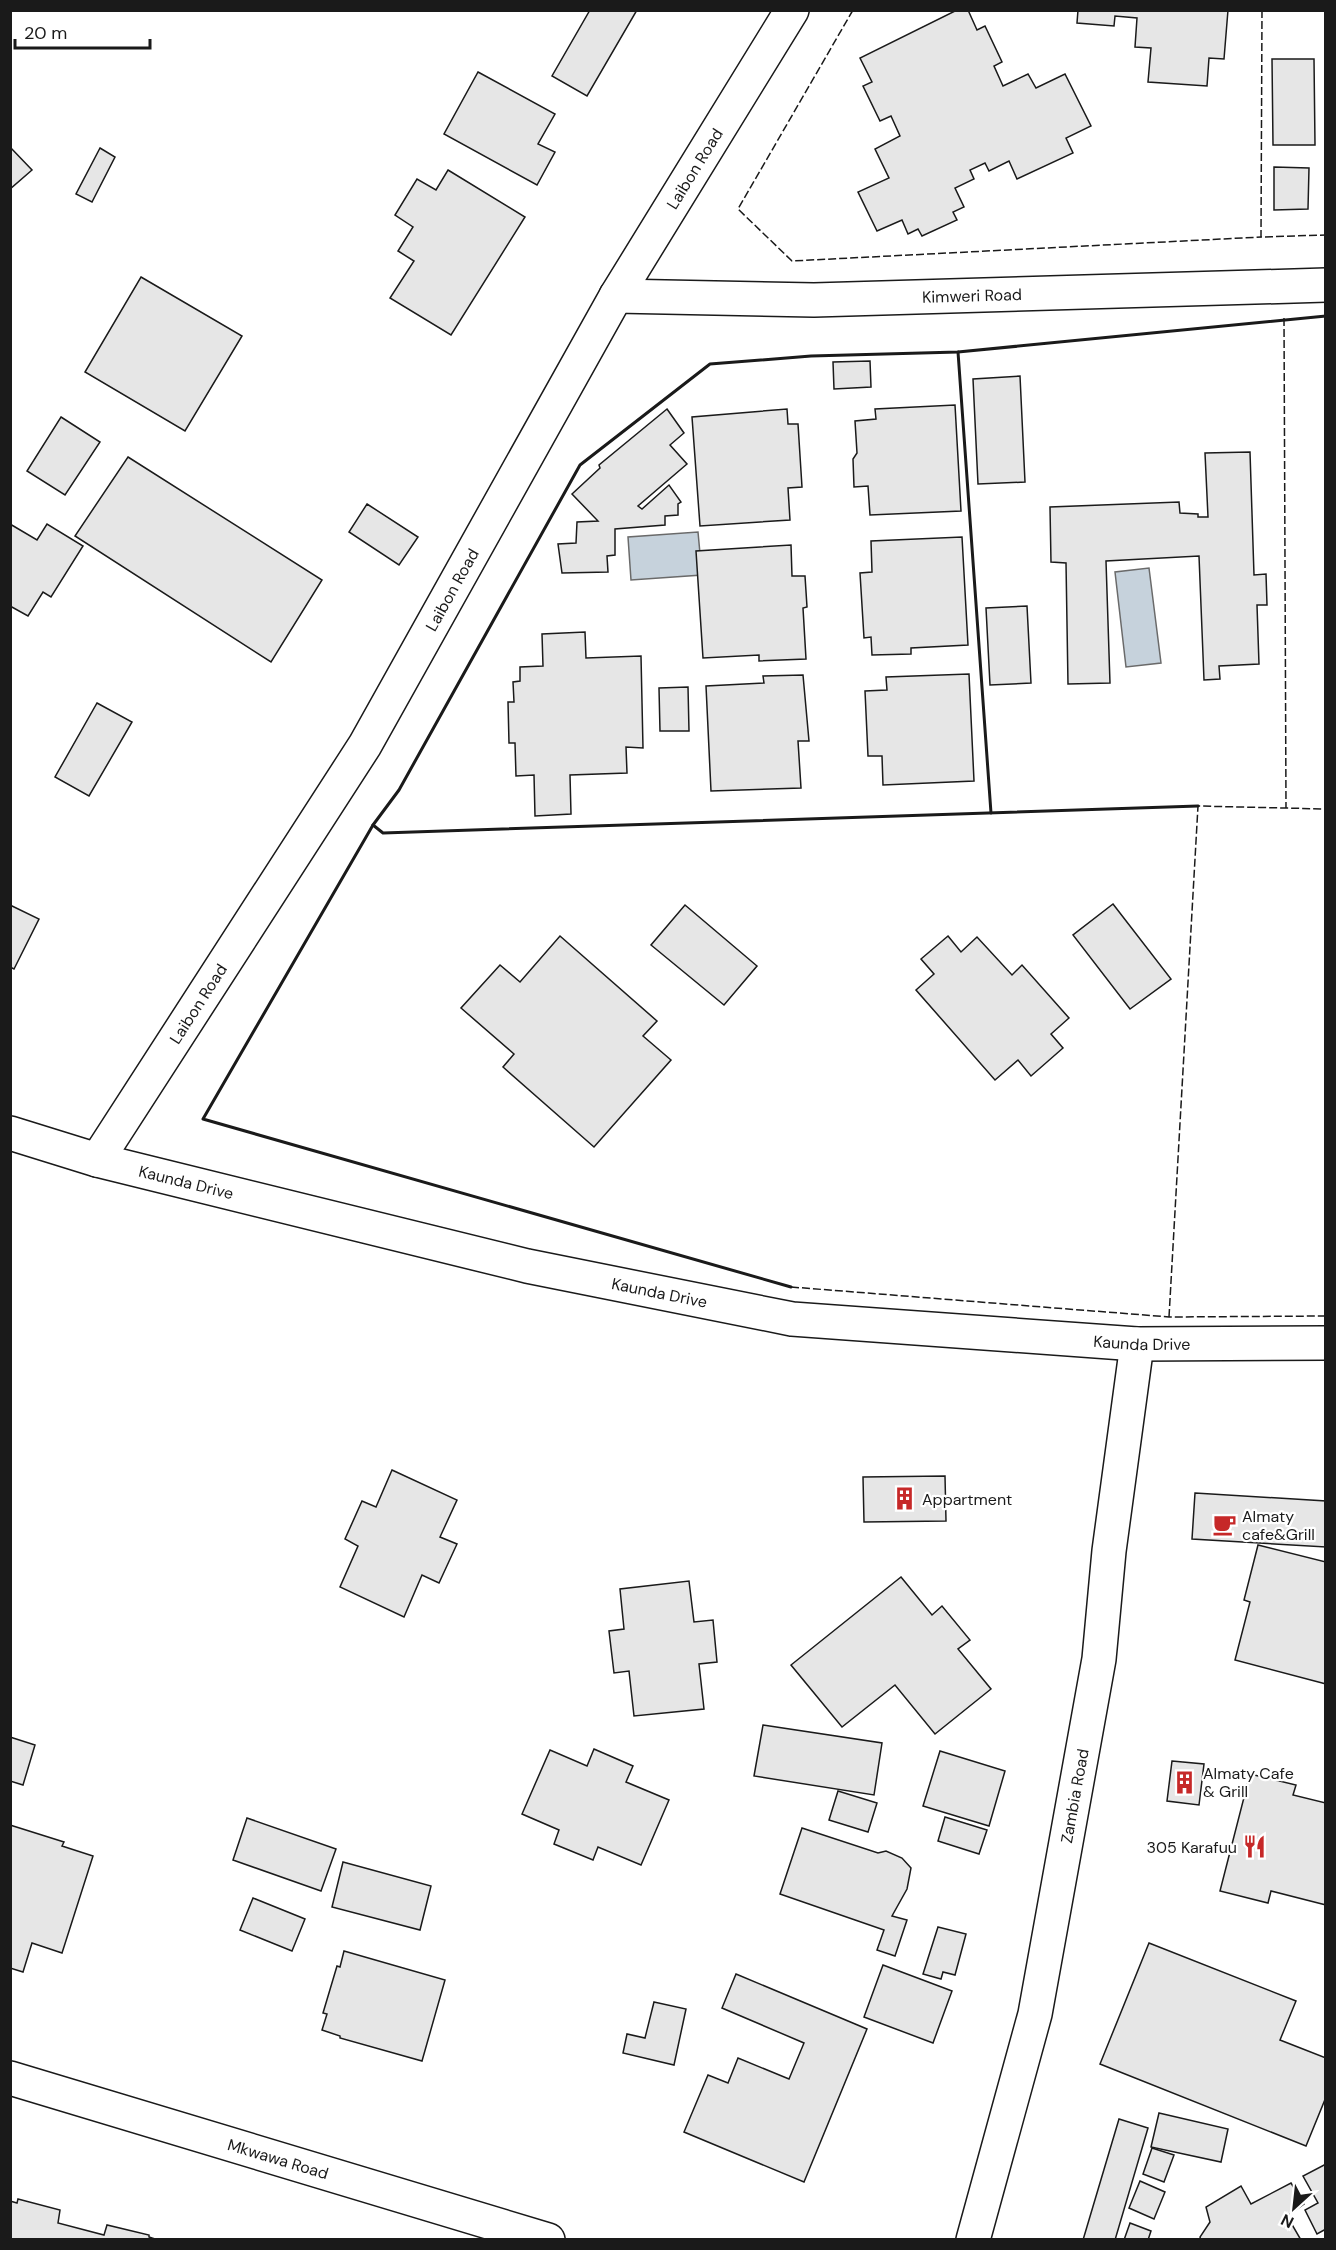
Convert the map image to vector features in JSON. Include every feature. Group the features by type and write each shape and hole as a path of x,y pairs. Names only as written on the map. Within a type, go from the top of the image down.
{"street":[{"name":"Laibon Road","path":"97,1160 365,745 616,296 792,10"},
{"name":"Kimweri Road","path":"616,296 814,300 1326,285"},
{"name":"Kaunda Drive","path":"10,1133 97,1160 527,1266 792,1319 1137,1344 1326,1343"},
{"name":"Zambia Road","path":"973,2240 1035,2014 1099,1659 1109,1551 1137,1344"},
{"name":"Mkwawa Road","path":"10,2078 548,2240"}],"shaded area":[{"path":"698,532 702,575 631,580 628,537"},
{"path":"1149,568 1161,663 1126,667 1115,572"}],"building":[{"path":"590,10 637,10 587,96 552,76"},
{"path":"957,10 968,10 977,30 985,26 1002,62 994,66 1003,86 1028,74 1036,88 1065,74 1091,126 1066,138 1073,153 1017,179 1009,161 989,171 985,163 970,170 974,179 955,188 964,207 953,212 957,220 922,236 918,229 908,234 902,220 877,231 858,192 889,178 875,149 900,136 891,116 880,121 863,86 872,82 860,58"},
{"path":"1078,10 1228,10 1224,59 1209,58 1207,86 1148,82 1151,48 1135,47 1137,18 1115,16 1114,26 1077,23"},
{"path":"1272,59 1314,59 1315,145 1273,145"},
{"path":"478,72 555,114 538,144 555,152 537,185 444,134"},
{"path":"10,147 32,170 10,189"},
{"path":"100,148 115,157 92,202 76,194"},
{"path":"1274,167 1309,168 1308,209 1274,210"},
{"path":"448,170 525,217 451,335 390,298 414,261 398,251 413,227 395,215 417,179 436,190"},
{"path":"141,277 242,336 185,431 85,372"},
{"path":"870,361 871,387 834,389 833,362"},
{"path":"1020,376 1025,482 978,484 973,379"},
{"path":"955,405 961,511 870,515 868,486 854,487 853,459 857,453 855,421 876,419 875,409"},
{"path":"667,409 684,433 670,445 687,464 638,506 642,509 669,485 681,502 678,504 678,515 665,516 665,525 615,529 615,555 607,556 608,572 562,573 558,544 576,543 577,522 598,521 572,494 600,468 599,465"},
{"path":"787,409 788,424 798,424 802,487 788,488 790,520 700,526 692,417"},
{"path":"61,417 100,442 65,495 27,471"},
{"path":"1250,452 1254,575 1266,574 1267,605 1257,605 1259,664 1219,666 1220,679 1204,680 1199,556 1106,561 1110,683 1068,684 1066,563 1051,562 1050,507 1179,502 1180,513 1208,517 1205,453"},
{"path":"128,457 322,580 271,662 75,536"},
{"path":"367,504 418,537 399,565 349,532"},
{"path":"10,524 37,540 47,524 83,546 51,597 43,592 28,616 10,606"},
{"path":"962,537 968,645 911,648 911,654 872,655 871,637 864,638 860,573 872,572 871,541"},
{"path":"791,545 792,576 805,576 807,607 803,608 806,659 759,661 759,655 703,658 696,551"},
{"path":"1027,606 1031,683 990,685 986,608"},
{"path":"585,632 586,658 641,656 643,748 626,747 627,773 570,775 571,814 535,816 534,775 516,776 515,743 509,743 508,702 514,702 513,682 520,681 520,667 543,666 542,634"},
{"path":"969,674 974,781 883,785 882,756 868,756 865,691 887,690 886,677"},
{"path":"803,675 809,741 798,741 801,788 711,791 706,686 764,683 763,676"},
{"path":"688,687 689,731 660,731 659,688"},
{"path":"97,703 132,722 89,796 55,777"},
{"path":"1113,904 1171,979 1130,1009 1073,935"},
{"path":"10,905 39,919 14,969 10,967"},
{"path":"685,905 757,966 724,1005 651,945"},
{"path":"560,936 657,1021 643,1036 671,1060 594,1147 503,1067 514,1054 461,1008 500,965 520,982"},
{"path":"948,936 961,952 977,937 1012,975 1022,965 1069,1018 1051,1034 1063,1048 1031,1076 1018,1060 995,1080 916,990 934,974 921,959"},
{"path":"392,1470 457,1500 440,1537 457,1544 439,1583 422,1575 404,1617 340,1587 358,1546 345,1539 362,1501 376,1507"},
{"name":"Appartment","path":"945,1476 946,1521 864,1522 863,1477"},
{"path":"1195,1493 1326,1501 1326,1547 1192,1539"},
{"path":"1258,1545 1326,1562 1326,1684 1235,1660 1250,1602 1244,1600"},
{"path":"901,1577 932,1615 942,1606 970,1640 958,1649 991,1689 935,1734 895,1685 842,1727 791,1665"},
{"path":"689,1581 694,1622 713,1620 717,1662 699,1664 704,1709 634,1716 629,1671 614,1673 609,1631 624,1629 620,1589"},
{"path":"763,1725 882,1743 874,1795 754,1776"},
{"path":"10,1737 35,1745 23,1785 10,1781"},
{"path":"594,1749 633,1766 626,1782 669,1800 641,1865 598,1847 593,1860 554,1844 559,1830 522,1814 550,1750 587,1766"},
{"path":"940,1751 1005,1771 989,1826 923,1806"},
{"name":"Almaty Cafe & Grill","path":"1172,1761 1204,1764 1199,1805 1167,1801"},
{"path":"1250,1774 1296,1785 1293,1795 1326,1803 1326,1905 1271,1891 1268,1903 1220,1891"},
{"path":"838,1791 877,1803 868,1832 829,1820"},
{"path":"945,1817 987,1830 979,1854 938,1841"},
{"path":"247,1818 336,1849 321,1891 233,1860"},
{"path":"10,1825 64,1842 62,1846 93,1856 62,1953 32,1943 23,1972 10,1968"},
{"path":"802,1828 878,1853 886,1851 902,1858 911,1868 907,1889 892,1916 907,1920 895,1956 877,1950 884,1930 780,1894"},
{"path":"343,1862 431,1886 420,1930 332,1907"},
{"path":"253,1898 305,1919 292,1951 240,1930"},
{"path":"938,1927 966,1934 955,1975 943,1972 941,1979 923,1974"},
{"path":"1149,1943 1296,2001 1280,2040 1326,2058 1326,2097 1306,2146 1100,2064"},
{"path":"344,1951 445,1980 422,2061 340,2038 340,2036 322,2030 327,2014 323,2013 337,1966 340,1967"},
{"path":"883,1965 952,1991 933,2043 864,2017"},
{"path":"736,1974 867,2029 804,2182 684,2132 708,2075 728,2083 738,2058 789,2079 804,2043 722,2008"},
{"path":"654,2002 686,2009 674,2065 623,2053 627,2034 645,2038"},
{"path":"1159,2113 1228,2129 1221,2162 1151,2147"},
{"path":"1119,2119 1148,2128 1115,2240 1083,2240"},
{"path":"1152,2148 1174,2155 1164,2182 1143,2174"},
{"path":"1326,2164 1326,2229 1317,2234 1305,2210 1318,2203 1303,2176"},
{"path":"1140,2181 1165,2192 1154,2219 1129,2208"},
{"path":"1291,2183 1304,2204 1287,2216 1301,2240 1201,2240 1200,2237 1210,2222 1206,2207 1241,2186 1251,2204"},
{"path":"18,2199 60,2210 58,2223 104,2235 107,2225 149,2235 158,2240 10,2240 10,2201 17,2203"},
{"path":"1130,2223 1151,2231 1148,2240 1124,2240"}],"fence":[{"path":"853,10 738,209 792,261 1261,237"},
{"path":"1262,10 1261,237 1326,235"},
{"path":"1284,318 1286,808"},
{"path":"1169,1317 1198,806 1326,809"},
{"path":"791,1287 1169,1317 1326,1316"}],"wall":[{"path":"791,1287 203,1119 373,825 399,790 580,465 710,364 811,356 958,352 1326,316"},
{"path":"958,352 991,813"},
{"path":"373,825 383,833 1198,806"}],"place":[{"name":"Appartment","path":"904,1499"},
{"name":"Almaty cafe&Grill","path":"1224,1525"},
{"name":"Almaty Cafe & Grill","path":"1185,1782"},
{"name":"305 Karafuu","path":"1255,1847"}]}
